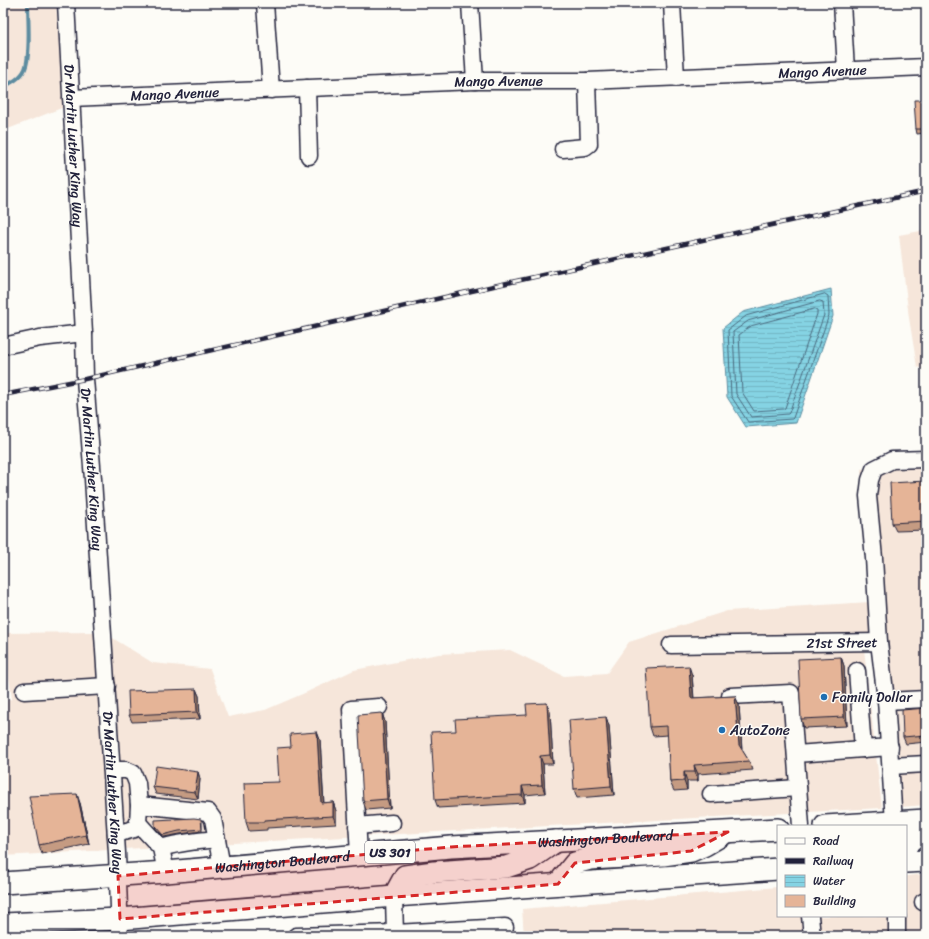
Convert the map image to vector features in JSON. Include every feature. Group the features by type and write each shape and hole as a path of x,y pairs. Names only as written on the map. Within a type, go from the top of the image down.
{"main road":[{"path":"858,825 892,824 926,820"},
{"path":"907,845 926,827"},
{"name":"Washington Boulevard","path":"3,883 118,876 451,847 777,829"},
{"path":"558,884 575,863 590,859 663,856 691,851 728,832"},
{"path":"394,896 405,876 434,872 506,867 530,859 556,841"},
{"path":"907,862 926,861"},
{"path":"3,924 120,927 394,896 777,870"}],"street":[{"name":"Dr Martin Luther King Way","path":"66,3 84,333 85,379 112,770 120,927"},
{"path":"265,3 271,90"},
{"path":"470,3 475,81"},
{"path":"672,3 676,78"},
{"path":"842,3 846,70"},
{"name":"Mango Avenue","path":"71,98 475,81 587,81 926,67"},
{"path":"563,149 585,147 589,144 587,81"},
{"path":"307,88 309,156"},
{"path":"3,346 40,338 84,333"},
{"path":"879,642 874,558 868,496 870,480 874,469 892,460 926,459"},
{"name":"21st Street","path":"672,645 879,642 890,747 892,824"},
{"path":"857,671 863,749"},
{"path":"24,691 106,686"},
{"path":"730,696 792,692 801,825"},
{"path":"886,701 926,699"},
{"path":"359,855 351,709 379,706"},
{"path":"796,754 890,747"},
{"path":"891,766 926,764"},
{"path":"112,770 126,770 133,773 137,783 139,804 138,823 134,830 116,834"},
{"path":"711,794 798,788"},
{"path":"139,804 208,812 213,819 222,867"},
{"path":"138,823 160,848 166,872"},
{"path":"357,826 392,823"},
{"path":"160,848 186,842 217,839"},
{"path":"394,896 395,935"},
{"path":"810,917 812,936"},
{"path":"897,917 897,936"},
{"path":"296,936 395,935 505,927"}],"highlighted area":[{"path":"728,832 691,851 575,863 558,884 120,919 118,876 451,847"}],"shaded area":[{"path":"3,3 56,3 64,107 3,131"},
{"path":"926,230 926,370 917,367 909,318 899,235"},
{"path":"926,456 926,805 900,807 879,635 664,638 665,652 864,649 882,808 124,849 111,637 153,663 210,669 228,717 265,710 354,670 439,654 510,650 564,676 607,673 629,642 727,611 870,602 861,469"},
{"path":"96,632 109,850 3,856 3,700 12,699 3,633"},
{"path":"926,874 926,936 905,936 904,917 907,917 907,876"},
{"path":"777,887 777,917 889,917 890,936 524,936 522,909"}],"water":[{"path":"831,289 833,316 796,423 746,427 727,397 723,328 743,312"}],"building":[{"path":"914,100 926,100 926,129 916,129"},
{"path":"926,481 926,521 892,523 890,483"},
{"name":"Family Dollar","path":"841,657 844,717 801,719 798,659"},
{"path":"689,666 691,698 735,696 739,745 749,761 694,765 695,772 684,772 684,781 670,782 667,726 650,727 646,668"},
{"path":"196,689 197,712 129,715 128,691"},
{"path":"547,703 550,755 540,756 542,785 522,786 522,795 435,800 431,732 456,731 455,719 527,715 526,704"},
{"path":"926,708 926,735 903,737 902,710"},
{"path":"382,713 387,799 363,801 358,715"},
{"path":"606,717 611,786 574,789 569,720"},
{"path":"317,732 321,803 333,802 333,816 264,820 264,822 246,822 244,783 279,782 277,748 291,747 290,734"},
{"path":"156,766 198,772 195,792 153,787"},
{"path":"77,794 86,835 39,845 29,796"},
{"path":"201,819 202,829 179,831 163,835 155,826 155,820"}],"waterway":[{"path":"3,87 18,78 25,69 27,63 29,46 28,3"}],"railway":[{"path":"3,395 85,379 498,285 926,191"}],"place":[{"name":"Family Dollar","path":"824,697"},
{"name":"AutoZone","path":"722,730"}]}
